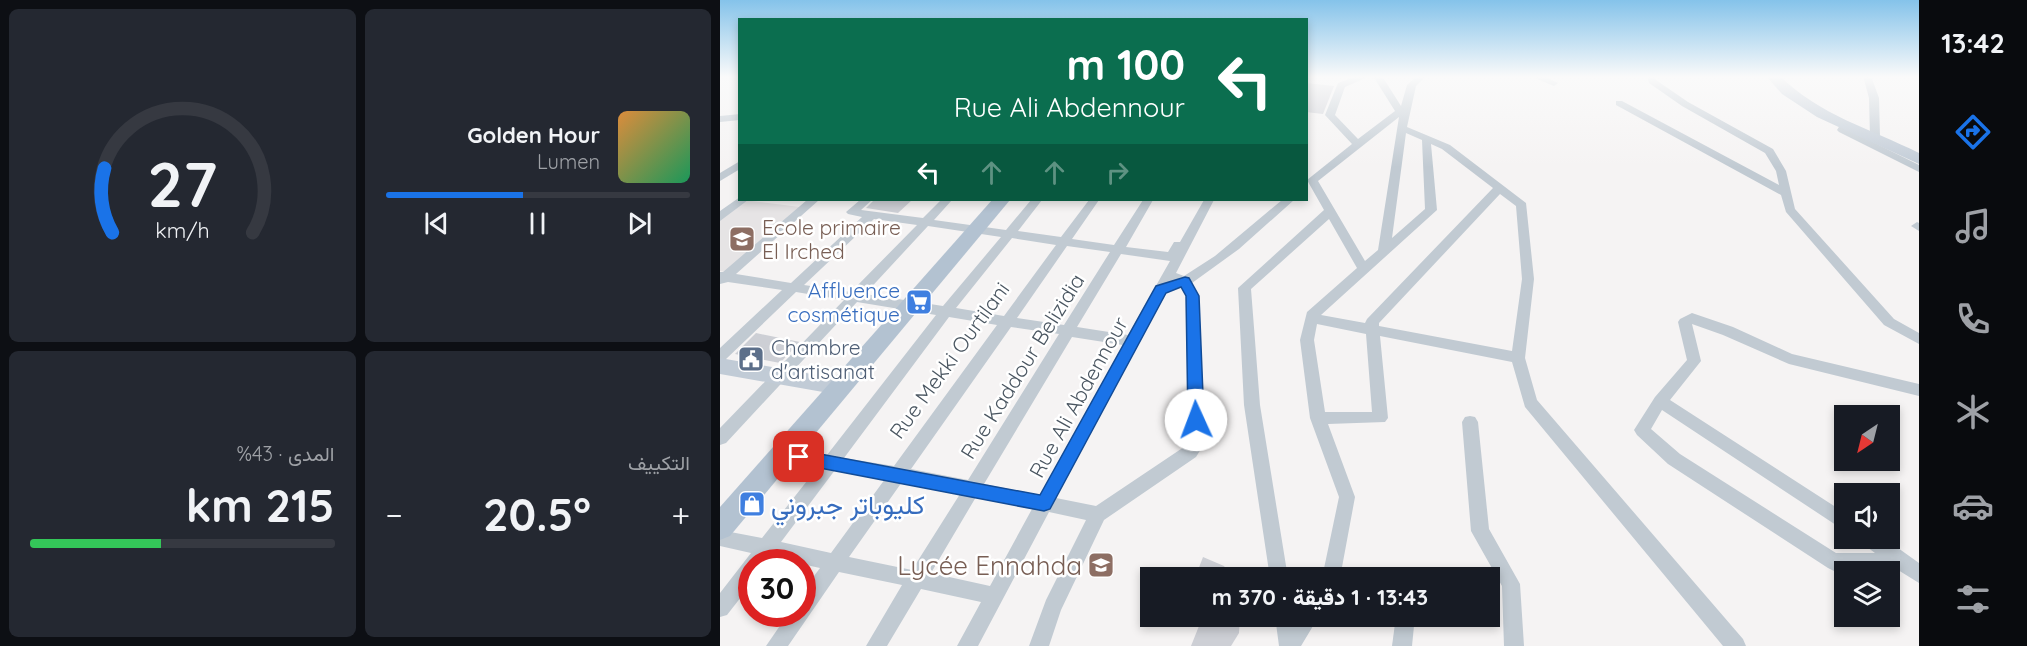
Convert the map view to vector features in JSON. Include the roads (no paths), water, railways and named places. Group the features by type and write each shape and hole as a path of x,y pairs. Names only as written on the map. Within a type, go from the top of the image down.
{"main road":[{"path":"1810,106 1919,159"},
{"path":"720,517 836,387 993,201"},
{"path":"971,230 1000,201"},
{"path":"720,366 836,387"},
{"path":"720,527 783,454 836,387"}],"street":[{"path":"1333,106 1330,115 1358,144"},
{"path":"1400,106 1403,110"},
{"path":"1384,252 1404,106"},
{"path":"1625,106 1786,194"},
{"path":"1689,106 1769,151 1781,171 1790,210 1889,322 1919,339"},
{"path":"1874,106 1875,137"},
{"path":"1363,268 1308,178 1403,110"},
{"path":"720,119 738,117"},
{"path":"1845,124 1842,130 1919,169"},
{"path":"1402,128 1426,141 1446,147 1522,205 1528,279 1518,358 1530,403 1736,646"},
{"path":"1333,567 1347,497 1318,418 1307,340 1311,318 1363,268 1431,210 1426,141"},
{"path":"720,178 738,165"},
{"path":"1318,418 1380,418 1372,322 1499,189"},
{"path":"720,217 741,201"},
{"path":"722,278 812,201"},
{"path":"865,201 852,212 1172,257 1196,214 1205,203"},
{"path":"720,438 946,201"},
{"path":"766,549 946,312 1036,201"},
{"name":"Rue Mekki Ourtilani","path":"816,589 1093,201"},
{"name":"Rue Kaddour Belizidia","path":"876,646 918,581 972,488 1147,201"},
{"path":"1165,282 1185,281 1287,201"},
{"name":"Rue Ali Abdennour","path":"967,646 1165,282 1205,203"},
{"path":"1276,567 1252,405 1244,288 1329,212"},
{"path":"720,356 871,215"},
{"path":"722,278 1132,341"},
{"path":"1039,646 1053,607 1098,514 1190,452 1196,444 1192,296 1185,281"},
{"path":"1311,318 1518,358"},
{"path":"1901,561 1834,562 1674,459 1642,430 1660,401 1694,361 1685,322 1692,318 1728,331 1789,359 1919,390"},
{"path":"1660,401 1834,516"},
{"path":"1470,422 1480,531 1511,584 1514,646"},
{"path":"783,454 972,488 1098,514"},
{"path":"720,538 745,549"},
{"path":"1884,549 1919,574"},
{"path":"816,562 995,596"},
{"path":"720,608 738,586"},
{"path":"776,646 790,627"},
{"path":"1286,627 1289,646"},
{"path":"1289,646 1302,627"},
{"path":"1402,646 1405,627"}],"place":[{"name":"Ecole primaire El Irched","path":"742,239"},
{"name":"Affluence cosmétique","path":"919,302"},
{"name":"Chambre d'artisanat","path":"751,359"},
{"name":"كليوباتر جبروني","path":"752,504"},
{"name":"Lycée Ennahda","path":"1101,565"}]}
